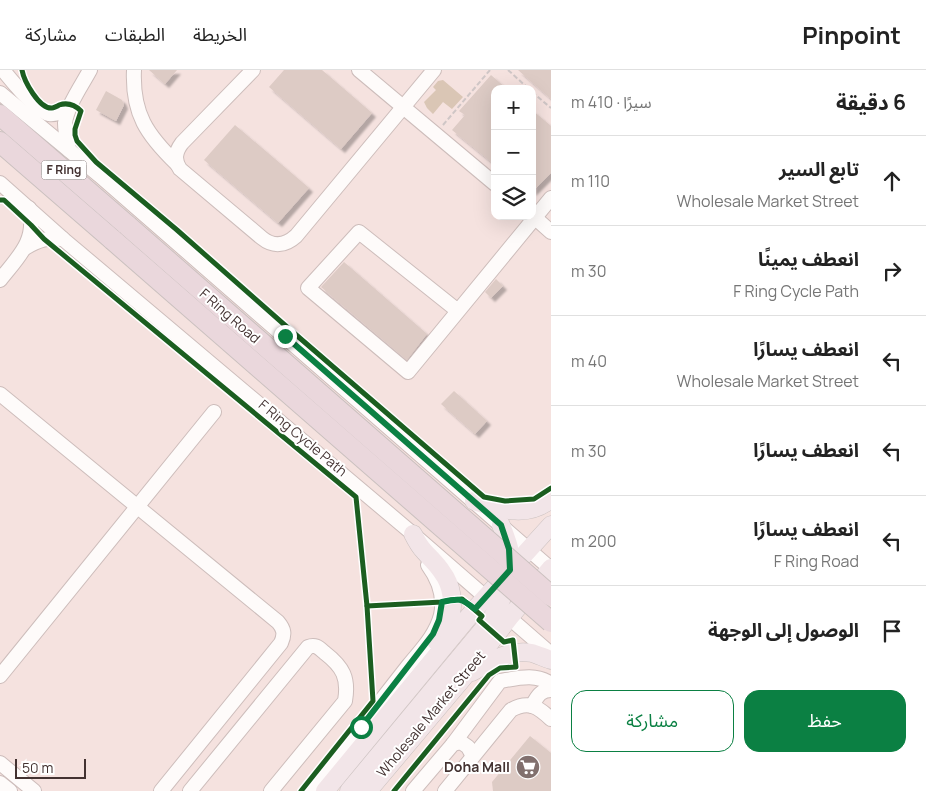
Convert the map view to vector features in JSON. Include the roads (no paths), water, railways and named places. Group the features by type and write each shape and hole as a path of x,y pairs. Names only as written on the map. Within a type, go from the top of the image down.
{"highway":[{"name":"F Ring Road","path":"0,114 551,596"},
{"name":"F Ring Road","path":"0,142 551,622"}],"main road":[{"path":"474,501 504,510 520,511 533,509 547,503 551,499"},
{"path":"510,570 551,524"},
{"path":"349,791 490,621 505,591 510,570 509,549 501,525"},
{"path":"408,689 448,623 452,609 447,579 420,546 413,534"},
{"name":"Wholesale Market Street","path":"325,791 408,689 497,608 551,569"},
{"name":"Wholesale Market Street","path":"368,791 463,678 497,608"},
{"path":"463,678 498,657 514,652 533,654 551,660"}],"street":[{"path":"3,70 25,96 44,113 57,114 71,105"},
{"path":"69,150 65,122 71,105 90,70"},
{"path":"134,70 134,92 140,117 160,147 180,169 267,242 279,245 286,243 296,236 434,70"},
{"path":"177,164 176,153 182,143 253,70"},
{"path":"359,70 491,181"},
{"name":"F Ring Road","path":"0,93 166,233 551,569"},
{"path":"0,183 63,239 413,534 551,654"},
{"path":"536,213 551,198"},
{"path":"0,280 25,248 31,225 29,208"},
{"path":"536,219 551,232"},
{"path":"458,312 359,232 308,288 408,372 458,312 511,248 530,220"},
{"path":"25,248 34,242 44,239 63,239"},
{"path":"0,394 282,626 284,632 281,643 160,791"},
{"path":"0,676 214,412"},
{"path":"309,791 428,642 441,614 441,593 435,576 380,507"},
{"path":"190,791 308,647 317,646 341,668 345,679 345,701 271,791"},
{"path":"413,791 453,744 500,681 521,677 541,678 551,684"},
{"path":"532,706 539,693 551,690"},
{"path":"445,791 511,710 521,706 532,706 541,710 551,719"},
{"path":"453,744 461,742 468,747 473,756"},
{"path":"0,763 34,791"},
{"path":"0,783 10,791"}],"place":[{"name":"Doha Mall","path":"528,767"}]}
